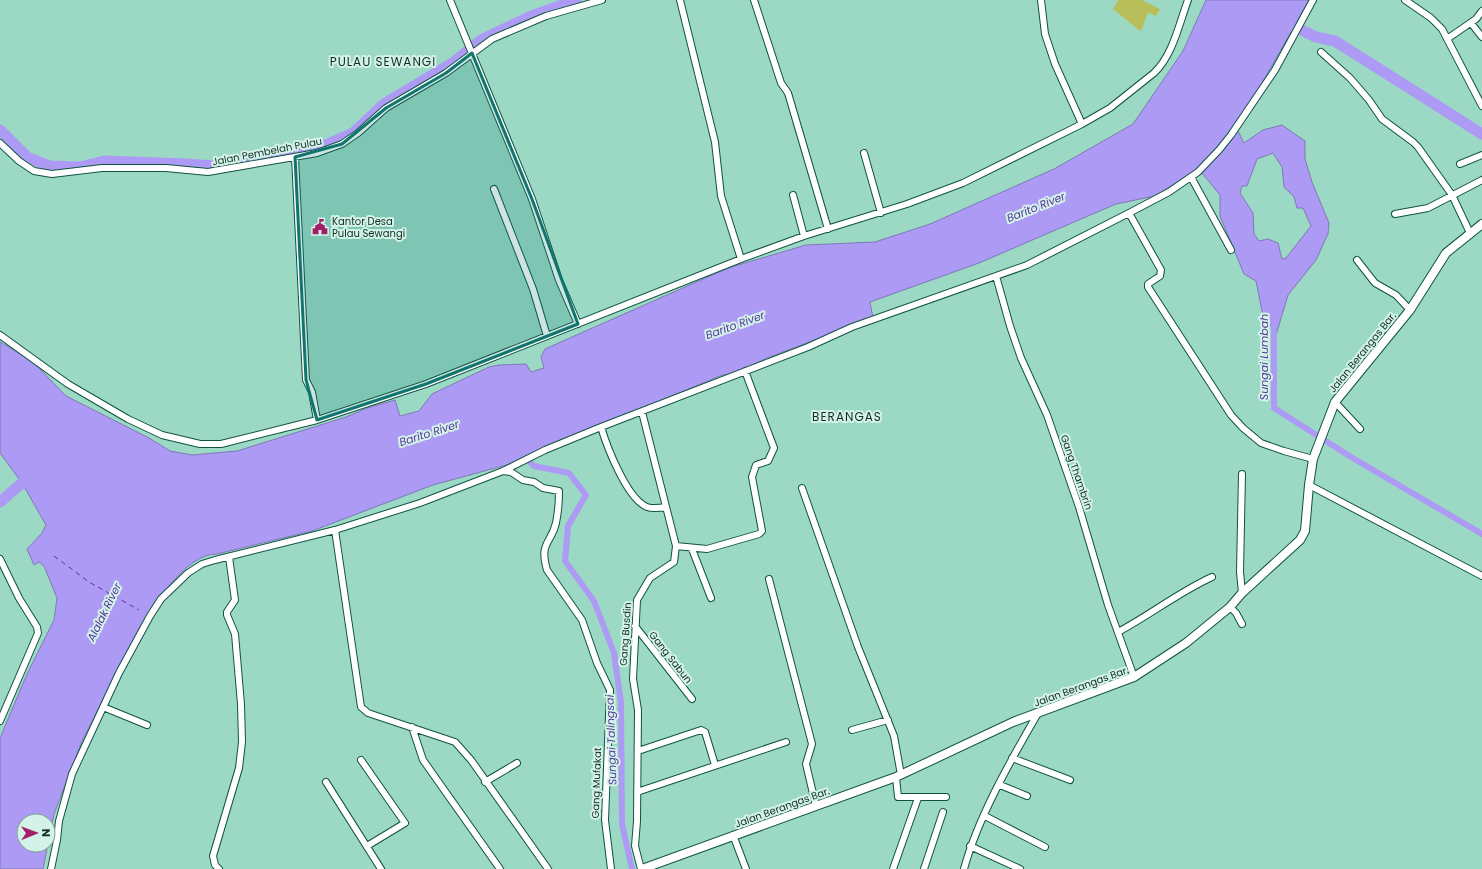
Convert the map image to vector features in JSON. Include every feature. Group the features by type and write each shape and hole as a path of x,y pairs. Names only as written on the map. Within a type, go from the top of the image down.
{"main road":[{"name":"Jalan Berangas Bar.","path":"642,869 898,776 929,763 957,748 1038,713 1134,678 1186,643 1230,607 1242,593 1300,540 1305,531 1309,485 1314,458 1335,402 1410,310 1439,262 1454,245 1482,224"}],"street":[{"path":"450,0 532,199 559,280 578,324"},
{"name":"Jalan Pembelah Pulau","path":"0,143 29,168 36,172 52,174 102,168 166,168 208,172 317,153 342,144 358,133 386,108 446,73 470,49 546,16 602,0"},
{"path":"680,0 715,142 721,196 741,260"},
{"path":"754,0 781,83 788,93 828,229"},
{"path":"1041,0 1045,34 1055,64 1082,124"},
{"path":"0,335 68,384 128,418 162,435 191,443 221,444 317,420 426,384 804,236 881,213 963,183 1082,124 1127,95 1160,67 1171,48 1188,0"},
{"path":"51,869 59,821 72,774 103,707 136,641 161,599 188,573 202,564 335,530 420,503 504,470 601,427 745,372 852,327 1027,265 1129,214 1169,192 1198,172 1231,135 1275,70 1306,10 1313,0"},
{"path":"1404,0 1437,23 1482,106"},
{"path":"1447,39 1471,23 1482,10"},
{"path":"1471,23 1482,37"},
{"path":"1321,52 1350,78 1369,100 1382,119 1413,142 1436,170 1452,196 1470,233"},
{"path":"864,153 881,213"},
{"path":"1460,164 1482,155"},
{"path":"296,157 306,380 312,392 317,420"},
{"path":"1191,176 1231,250"},
{"path":"1395,214 1428,208 1482,180"},
{"path":"494,189 533,289 547,336"},
{"path":"793,195 804,236"},
{"path":"1129,214 1161,270 1160,276 1148,284 1148,287 1230,415 1261,443 1284,451 1314,458"},
{"path":"1358,260 1375,283 1396,295 1410,310"},
{"name":"Gang Thambrin","path":"996,276 1019,352 1047,415 1077,500 1118,632 1134,678"},
{"path":"642,412 676,546 707,549 760,534 762,531 752,477 756,466 768,461 774,448 745,372"},
{"path":"1335,402 1360,429"},
{"path":"601,427 608,449 618,472 635,497 649,508 666,508"},
{"name":"Gang Mufakat","path":"504,470 512,472 523,480 534,482 543,488 559,491 556,524 544,547 547,570 582,620 611,694 605,834 611,869"},
{"path":"1242,474 1240,572 1242,593"},
{"path":"1309,485 1482,576"},
{"path":"802,488 858,647 894,736 898,776 898,797 946,797"},
{"path":"335,530 360,704 363,710 455,742 470,760 548,869"},
{"name":"Gang Busdin","path":"642,869 635,846 638,710 633,679 635,626 639,594 650,578 674,562 676,546"},
{"path":"692,548 711,598"},
{"path":"219,869 215,866 213,856 239,768 242,742 241,704 235,634 226,615 236,600 229,557"},
{"path":"0,559 38,629 38,633 0,721"},
{"path":"1118,632 1144,619 1195,585 1212,577"},
{"path":"769,579 811,741 812,746 807,757 806,764 816,806"},
{"path":"1230,607 1236,613 1242,624"},
{"name":"Gang Sabun","path":"635,626 692,699"},
{"path":"103,707 147,725"},
{"path":"964,869 970,846 1012,758 1038,713"},
{"path":"852,730 888,720"},
{"path":"412,727 423,760 500,869"},
{"path":"638,751 701,730 705,732 715,765"},
{"path":"637,792 786,742"},
{"path":"1012,758 1070,780"},
{"path":"361,760 405,823 367,846"},
{"path":"485,782 517,763"},
{"path":"326,782 381,869"},
{"path":"1000,785 1027,796"},
{"path":"893,869 918,798"},
{"path":"924,869 943,812"},
{"path":"985,816 1045,847"},
{"path":"733,836 746,869"},
{"path":"970,846 1020,869"}],"highlighted area":[{"path":"472,53 532,199 578,324 426,384 317,420 306,380 295,157 342,144 386,108 446,73"}],"green space":[{"path":"1118,0 1142,0 1160,9 1156,16 1148,13 1140,31 1113,9"}],"water":[{"path":"1206,0 1309,0 1252,101 1235,125 1244,143 1263,130 1282,125 1305,141 1305,159 1312,182 1329,223 1328,234 1316,260 1288,295 1276,335 1262,311 1256,281 1244,274 1220,216 1220,195 1202,173 1196,170 1155,196 1116,204 979,263 870,302 873,318 767,358 734,374 722,375 510,464 433,485 312,531 206,556 195,561 174,580 156,602 143,622 82,741 54,813 16,813 16,853 46,853 43,869 0,869 0,738 27,674 54,620 57,598 44,566 39,562 34,565 27,549 42,533 46,525 22,483 0,453 0,342 32,361 66,396 149,438 170,451 192,455 237,451 395,400 400,416 419,411 432,394 489,367 526,364 531,372 544,368 541,357 545,349 728,268 806,245 875,242 930,224 1054,169 1133,124 1183,51","holes":["1273,153 1282,167 1284,187 1294,197 1297,208 1303,208 1311,226 1286,258 1282,259 1278,243 1268,239 1259,241 1254,234 1253,213 1240,193 1242,186 1247,186 1257,159"]}],"waterway":[{"path":"0,130 27,157 50,166 80,167 104,161 216,166 244,158 283,154 326,145 353,133 384,104 454,62 481,40 529,17 576,0"},
{"path":"1287,23 1316,37 1335,41 1482,134"},
{"name":"Sungai Lumbah","path":"1274,323 1274,408 1351,457 1482,534"},
{"name":"Sungai Talingsai","path":"524,455 534,466 569,473 586,495 568,526 565,561 594,601 614,653 621,702 622,824 632,869"},
{"path":"0,502 22,483 30,471"}],"ferry route":[{"path":"54,556 89,582 139,610"}],"place":[{"name":"Kantor Desa Pulau Sewangi","path":"320,227"}],"district":[{"name":"PULAU SEWANGI","path":"383,62"},
{"name":"BERANGAS","path":"847,417"}],"water label":[{"name":"Barito River","path":"1036,207"},
{"name":"Barito River","path":"735,325"},
{"name":"Barito River","path":"429,433"},
{"name":"Alalak River","path":"104,612"}]}
